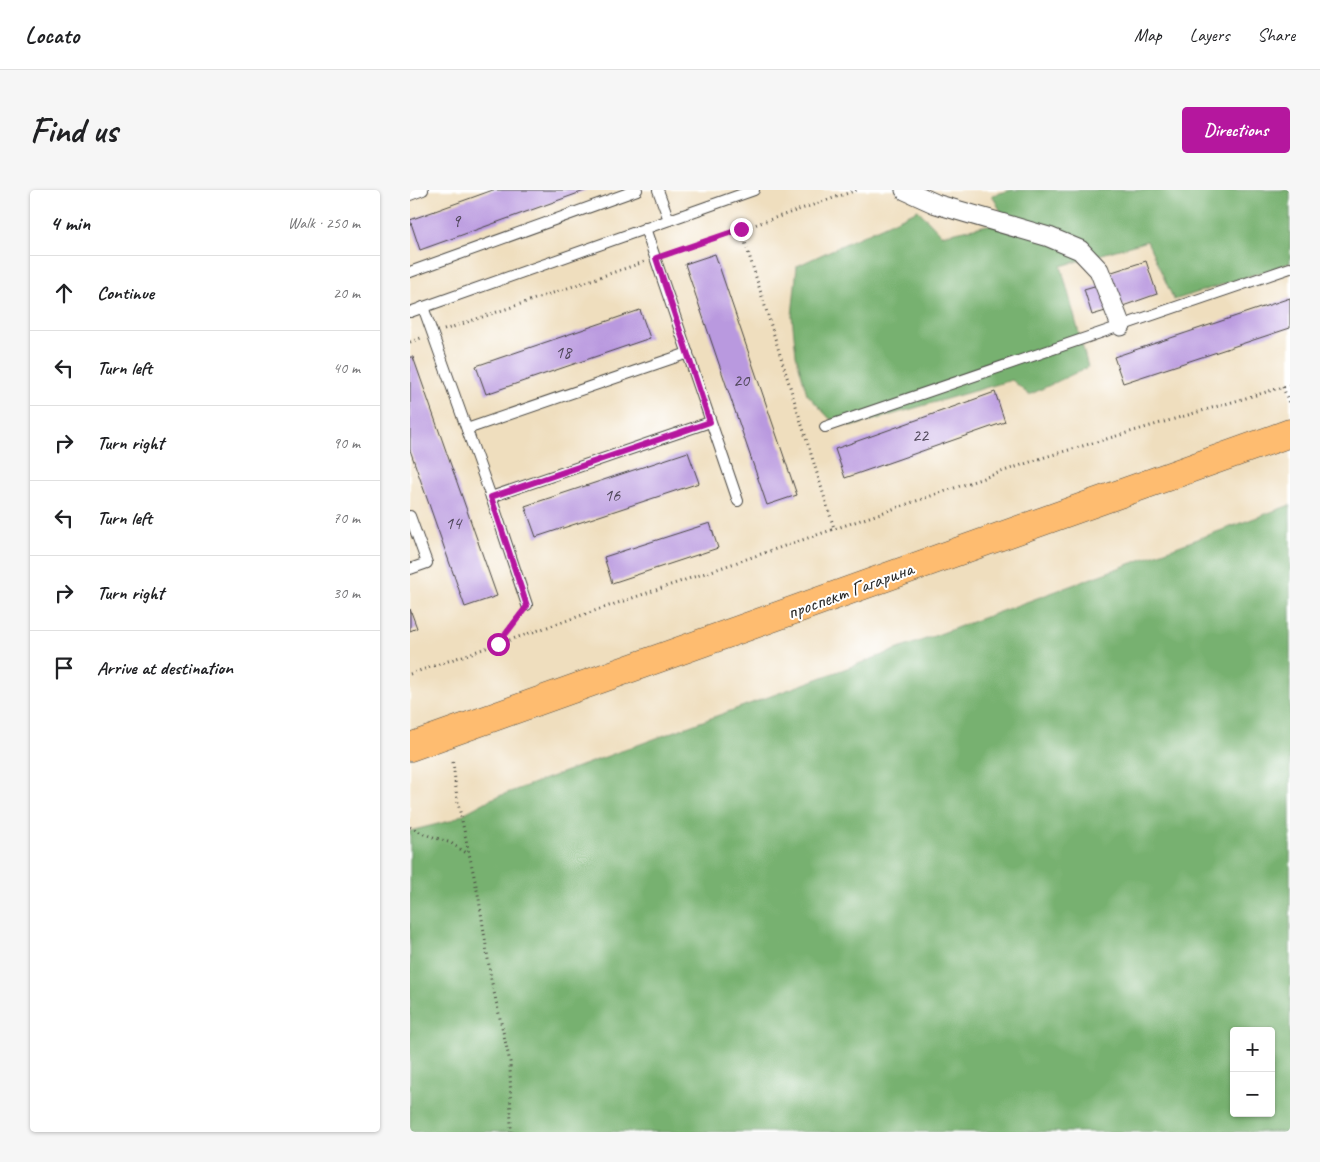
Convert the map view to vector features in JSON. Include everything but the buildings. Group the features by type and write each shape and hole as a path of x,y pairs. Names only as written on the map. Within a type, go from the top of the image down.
{"main road":[{"name":"проспект Гагарина","path":"410,747 1290,433"}],"street":[{"path":"905,190 936,204 1049,237 1080,250 1099,270 1121,326"}],"lane":[{"path":"410,195 424,190"},
{"path":"410,272 637,190"},
{"path":"658,190 668,220"},
{"path":"410,312 754,190"},
{"path":"645,228 738,501"},
{"path":"825,427 1290,268"},
{"path":"423,307 468,429 527,606"},
{"path":"468,429 688,353"},
{"path":"491,497 710,422"},
{"path":"410,516 427,563 410,569"}],"path":[{"path":"410,342 857,190"},
{"path":"741,229 834,528"},
{"path":"410,674 1045,457 1290,384"},
{"path":"1283,387 1290,406"},
{"path":"498,644 527,606"},
{"path":"453,762 457,798 479,899 491,979 510,1062 510,1132"},
{"path":"410,827 424,834 452,843 469,854"}],"green space":[{"path":"1012,190 1290,190 1290,263 1174,300 1147,241 1061,266 1088,367 1029,395 1012,380 853,426 830,419 807,394 796,355 792,316 797,266 918,210 942,235 1006,221 992,195"},
{"path":"1290,505 1290,1132 410,1132 410,831 450,821 491,799"}],"route":[{"path":"498,644 527,606 491,497 710,422 656,258 741,229"}]}
